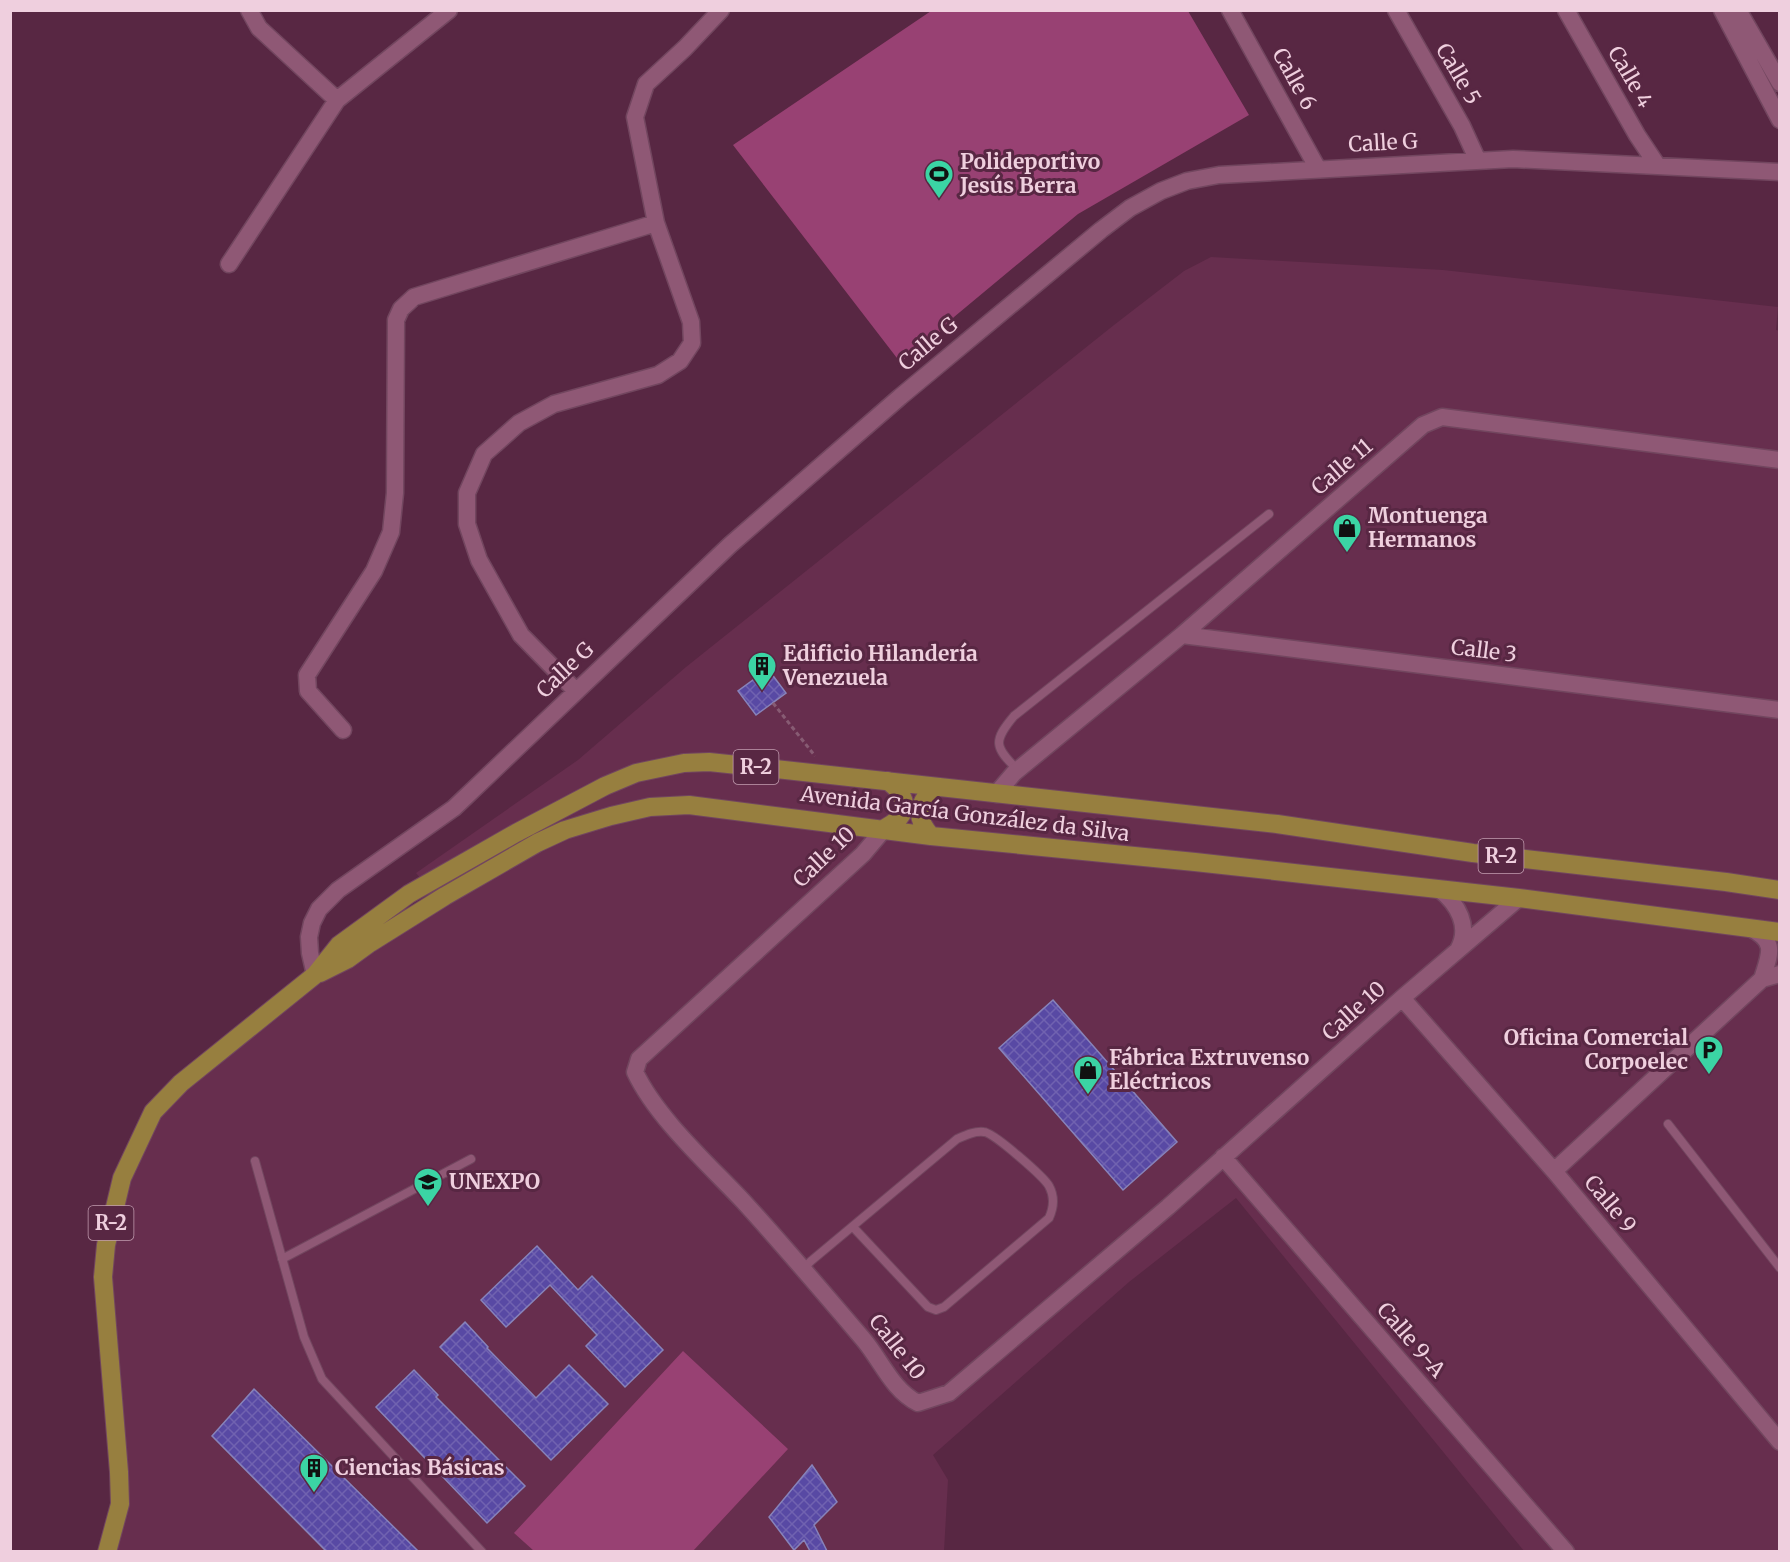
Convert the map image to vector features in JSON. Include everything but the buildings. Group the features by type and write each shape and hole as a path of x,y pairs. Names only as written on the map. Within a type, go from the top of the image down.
{"main road":[{"name":"Avenida García González da Silva","path":"315,975 339,945 410,894 576,800 636,773 663,766 694,762 1276,824 1473,852 1779,890"},
{"path":"885,828 894,823 904,808 904,799 899,789 888,781"},
{"path":"931,836 925,829 919,813 924,798 933,787"},
{"name":"Avenida García González da Silva","path":"315,975 348,959 409,917 537,843 565,830 650,807 689,805 885,828 931,836 1195,862 1518,898 1779,932"},
{"name":"R-2","path":"107,1551 120,1504 120,1494 103,1277 106,1245 122,1178 153,1112 181,1083 315,975"}],"street":[{"path":"249,10 258,28 337,100"},
{"path":"575,690 520,635 479,560 467,524 467,493 484,454 519,423 555,404 658,375 680,361 692,343 691,322 656,224 635,117 646,84 721,10"},
{"name":"Calle 6","path":"1230,10 1318,169"},
{"name":"Calle 5","path":"1396,10 1462,126 1478,161"},
{"name":"Calle 4","path":"1566,10 1637,135 1657,165"},
{"path":"1722,10 1779,120"},
{"path":"1738,10 1779,84"},
{"path":"229,264 337,100 441,13"},
{"name":"Calle G","path":"315,975 309,937 312,922 319,909 338,890 454,808 575,690 730,545 891,404 1130,208 1161,191 1187,182 1219,176 1318,169 1513,159 1779,172"},
{"path":"342,730 308,692 307,675 374,571 391,532 395,493 396,320 401,309 414,297 656,224"},
{"name":"Calle 11","path":"996,794 1016,771 1182,635 1424,425 1442,417 1779,460"},
{"name":"Calle 3","path":"1182,635 1779,710"},
{"path":"1016,771 1020,796"},
{"name":"Calle 10","path":"885,828 862,854 639,1059 635,1072 642,1088 664,1117 766,1226 871,1348 898,1388 906,1397 918,1403 949,1393 1168,1207 1402,998 1518,898"},
{"path":"1439,889 1450,897 1461,918 1463,935 1457,951"},
{"path":"1750,928 1762,934 1769,943 1770,955 1762,979"},
{"path":"1554,1172 1762,979 1779,974"},
{"name":"Calle 9","path":"1402,998 1554,1172 1779,1442"},
{"name":"Calle 9-A","path":"1223,1157 1566,1551"}],"lane":[{"path":"1016,771 1005,758 998,743 999,734 1014,716 1269,514"},
{"path":"1668,1124 1779,1268"},
{"path":"803,1269 957,1139 971,1133 986,1131 997,1137 1048,1183 1053,1195 1054,1207 1049,1218 944,1307 936,1310 928,1307 853,1227"},
{"path":"282,1259 471,1159"},
{"path":"255,1161 304,1337 322,1379 482,1551"}],"path":[{"path":"772,703 832,775"}],"shaded area":[{"name":"Polideportivo Jesús Berra","path":"931,11 1188,11 1249,115 1078,214 954,317 940,332 900,362 733,145"},
{"path":"1211,257 1443,270 1778,307 1776,330 1780,331 1779,1551 1524,1551 1236,1198 1129,1282 933,1455 948,1480 944,1551 107,1552 112,1532 104,1270 147,1126 293,993 438,900 416,873 578,760 686,667 1114,325 1184,271"},
{"path":"683,1351 788,1449 693,1551 534,1551 514,1533"}],"place":[{"name":"Polideportivo Jesús Berra","path":"939,200"},
{"name":"Montuenga Hermanos","path":"1347,554"},
{"name":"Edificio Hilandería Venezuela","path":"762,692"},
{"name":"Oficina Comercial Corpoelec","path":"1709,1076"},
{"name":"Fábrica Extruvenso Eléctricos","path":"1088,1096"},
{"name":"UNEXPO","path":"428,1208"},
{"name":"Ciencias Básicas","path":"314,1494"}]}
